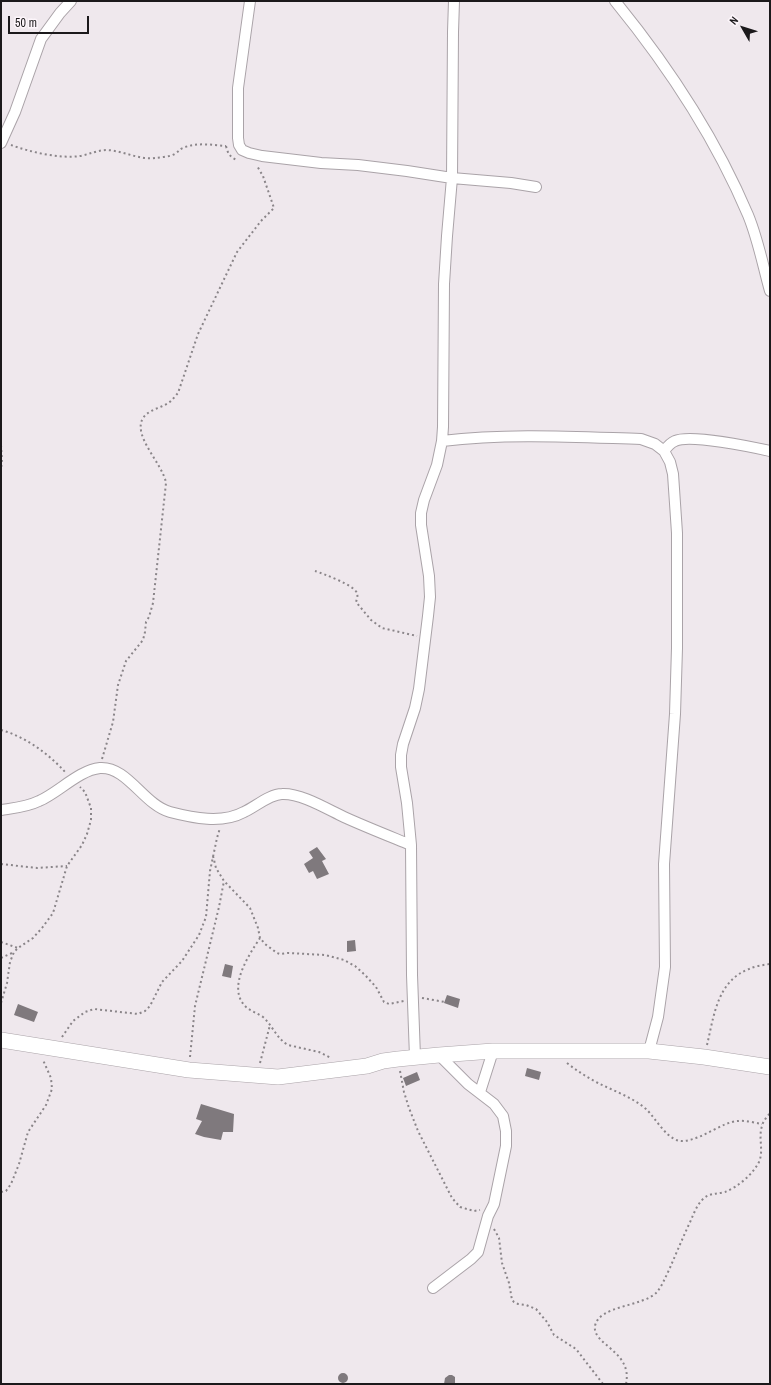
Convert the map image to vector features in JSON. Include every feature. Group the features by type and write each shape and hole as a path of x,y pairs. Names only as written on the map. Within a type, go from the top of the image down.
{"street":[{"path":"2,142 15,112 41,39 71,1"},
{"path":"250,1 238,88 238,138 239,145 242,150 262,156 321,163 358,165 452,178 511,183 536,187"},
{"path":"414,1057 411,845 407,803 401,767 401,755 419,689 430,597 429,576 421,525 421,513 437,464 442,442 444,409 444,284 452,178 452,32 454,1"},
{"path":"615,1 662,63 688,102 725,167 748,216 770,291"},
{"path":"442,442 475,437 505,436 641,439 655,444 664,451 670,462 673,474 675,502 677,640 676,700 664,864 665,967 658,1017 649,1051"},
{"path":"664,451 676,440 683,439 704,440 770,451"},
{"path":"1,810 29,805 40,801 72,780 85,773 100,768 112,770 124,776 146,798 168,811 210,819 224,819 243,813 265,799 281,794 302,798 411,845"},
{"path":"1,1040 189,1070 278,1077 347,1069 367,1066 383,1061 414,1057 493,1051 649,1051 704,1057 770,1067"},
{"path":"480,1092 493,1051"},
{"path":"433,1288 478,1252 488,1216 494,1204 506,1146 506,1131 503,1116 494,1104 468,1084 439,1055"}],"path":[{"path":"2,142 30,151 46,154 81,156 108,150 147,159 174,154 182,148 192,146 226,146 242,150"},
{"path":"226,146 230,157 241,161"},
{"path":"100,768 113,722 118,685 126,661 143,640 146,622 153,603 166,483 162,472 142,435 140,426 143,418 150,411 172,401 178,393 198,334 237,252 261,221 274,208 261,171 258,166 252,163"},
{"path":"1,445 1,470"},
{"path":"315,571 333,578 356,590 358,595 356,602 377,625 382,628 426,638"},
{"path":"1,730 33,745 56,761 72,780 85,792 91,808 91,820 87,834 82,845 67,866 53,912 33,938 14,952 1,958"},
{"path":"56,1049 62,1036 72,1021 85,1012 94,1009 138,1014 145,1011 150,1006 162,982 182,961 199,935 206,916 213,854 224,819"},
{"path":"213,854 216,868 224,881 250,908 258,928 260,938 264,944 277,953 325,955 344,960 355,966 366,975 384,1002 389,1004 412,999 428,998 445,1002"},
{"path":"1,864 37,868 67,866"},
{"path":"189,1070 195,1006 224,881"},
{"path":"260,938 242,969 238,996 245,1006 262,1017 279,1038 288,1045 319,1052 333,1059 347,1069"},
{"path":"1,942 18,948"},
{"path":"1,1003 7,983 10,962 14,952"},
{"path":"704,1057 721,993 732,979 748,969 770,964"},
{"path":"257,1076 270,1025"},
{"path":"1,1192 6,1191 10,1184 23,1154 28,1132 46,1105 52,1089 51,1078 37,1046"},
{"path":"557,1052 567,1063 582,1074 636,1101 647,1110 668,1134 678,1141 684,1142 702,1136 731,1122 739,1120 762,1124"},
{"path":"398,1059 409,1108 418,1131 455,1203 466,1210 474,1211 484,1210 494,1204"},
{"path":"626,1384 627,1370 624,1362 599,1337 596,1332 596,1324 605,1314 647,1299 656,1292 667,1275 695,1212 703,1199 712,1194 724,1192 736,1186 756,1166 761,1152 760,1131 762,1124 770,1113"},
{"path":"488,1216 499,1238 502,1263 509,1283 512,1300 518,1304 536,1309 547,1322 554,1335 576,1349 603,1384"}],"building":[{"path":"317,847 326,859 322,861 329,874 317,879 313,871 309,873 304,864 313,858 309,852"},
{"path":"355,940 356,951 347,952 347,941"},
{"path":"225,964 233,966 231,978 222,976"},
{"path":"447,995 460,999 458,1008 444,1003"},
{"path":"18,1004 38,1012 34,1022 14,1015"},
{"path":"527,1068 541,1072 539,1080 525,1076"},
{"path":"417,1072 420,1080 406,1086 403,1078"},
{"path":"201,1104 234,1114 233,1132 223,1132 221,1140 195,1134 202,1121 196,1119"},
{"path":"343,1373 348,1378 343,1383 338,1378"},
{"path":"449,1375 455,1377 455,1384 444,1384 445,1378"}]}
